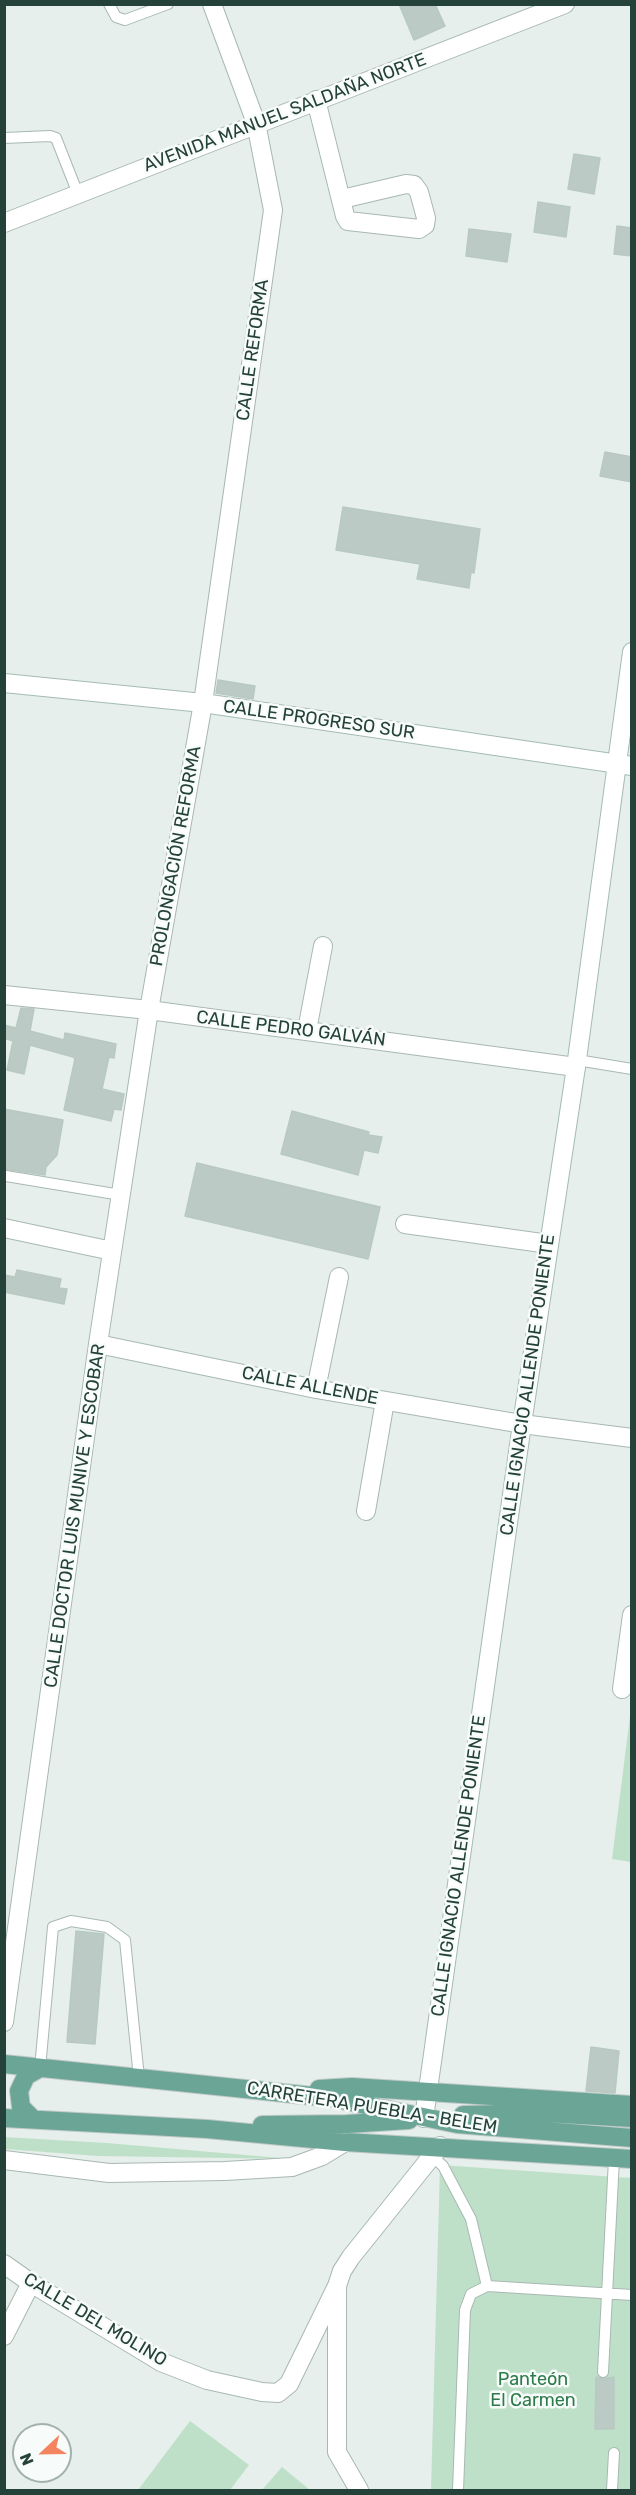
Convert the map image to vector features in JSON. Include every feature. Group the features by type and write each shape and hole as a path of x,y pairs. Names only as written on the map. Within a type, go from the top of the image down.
{"main road":[{"name":"CARRETERA PUEBLA - BELEM","path":"4,2064 292,2093 366,2104 424,2118 559,2133 632,2138"},
{"path":"33,2119 21,2107 19,2091 26,2076 40,2068"},
{"path":"292,2093 352,2087 632,2105"},
{"path":"207,2129 277,2124 347,2124 517,2113 632,2118"},
{"name":"CARRETERA PUEBLA - BELEM","path":"6,2114 33,2119 207,2129 436,2151 623,2159"}],"street":[{"name":"CALLE REFORMA","path":"203,703 273,210 256,123 212,4"},
{"name":"AVENIDA MANUEL SALDAÑA NORTE","path":"4,223 565,4"},
{"path":"316,100 342,200"},
{"name":"CALLE IGNACIO ALLENDE PONIENTE","path":"424,2118 522,1424 623,765 632,652"},
{"name":"CALLE PROGRESO SUR","path":"4,683 203,703 623,765"},
{"name":"PROLONGACIÓN REFORMA","path":"149,1010 203,703"},
{"path":"307,1030 323,946"},
{"name":"CALLE PEDRO GALVÁN","path":"4,995 149,1010 577,1064"},
{"name":"CALLE DOCTOR LUIS MUNIVE Y ESCOBAR","path":"4,2022 98,1344 149,1010"},
{"path":"405,1224 549,1244"},
{"path":"4,1228 112,1251"},
{"path":"316,1389 339,1277"},
{"name":"CALLE ALLENDE","path":"98,1344 316,1389 522,1424 632,1438"},
{"path":"366,1511 386,1401"},
{"path":"622,1689 632,1615"},
{"path":"4,2160 109,2173 225,2171 292,2167 322,2156 345,2142"},
{"name":"CALLE DEL MOLINO","path":"4,2264 31,2283 162,2362 207,2380 262,2392 278,2393 289,2384 337,2286 342,2271 351,2257 436,2151"},
{"path":"4,2336 31,2283"},
{"path":"337,2286 337,2452 359,2490"}],"lane":[{"path":"110,4 116,17 125,20 168,4"},
{"path":"4,138 50,136 56,138 78,194"},
{"path":"577,1064 632,1069"},
{"path":"6,1176 121,1195"},
{"path":"40,2068 53,1927 71,1921 107,1927 125,1940 139,2078"},
{"path":"436,2151 471,2219 486,2286"},
{"path":"603,2372 623,2159"},
{"path":"458,2490 465,2310 471,2294 486,2286 632,2295"},
{"path":"612,2490 614,2453"}],"green space":[{"path":"631,1708 632,1862 612,1859"},
{"path":"4,2137 107,2143 292,2159 98,2156 5,2149"},
{"name":"Panteón El Carmen","path":"440,2165 631,2178 631,2490 431,2490"},
{"path":"190,2421 249,2465 230,2490 138,2490"},
{"path":"282,2467 310,2490 262,2490"}],"building":[{"path":"399,4 435,4 445,26 414,40"},
{"path":"574,154 600,158 594,194 568,189"},
{"path":"538,202 570,207 566,237 534,232"},
{"path":"617,226 632,228 632,256 614,254"},
{"path":"469,229 511,234 507,262 466,256"},
{"path":"605,452 632,457 632,482 600,476"},
{"path":"343,507 480,529 474,573 471,572 469,588 417,579 420,564 336,550"},
{"path":"218,680 255,686 253,699 216,693"},
{"path":"21,1008 34,1009 30,1031 64,1040 65,1033 116,1044 114,1058 109,1057 102,1089 124,1094 121,1110 114,1109 111,1121 64,1110 75,1059 73,1057 30,1045 24,1074 7,1070 13,1041 4,1038 4,1025 16,1028"},
{"path":"4,1109 63,1120 57,1155 46,1167 45,1175 4,1169"},
{"path":"292,1111 369,1132 368,1135 382,1137 378,1153 364,1150 358,1175 281,1154"},
{"path":"197,1163 380,1207 368,1259 185,1216"},
{"path":"17,1270 61,1279 59,1288 67,1289 64,1304 4,1292 4,1275 15,1277"},
{"path":"76,1931 104,1934 95,2044 67,2042"},
{"path":"591,2047 619,2051 615,2093 586,2091"},
{"path":"596,2377 603,2379 614,2377 614,2429 595,2429"}]}
